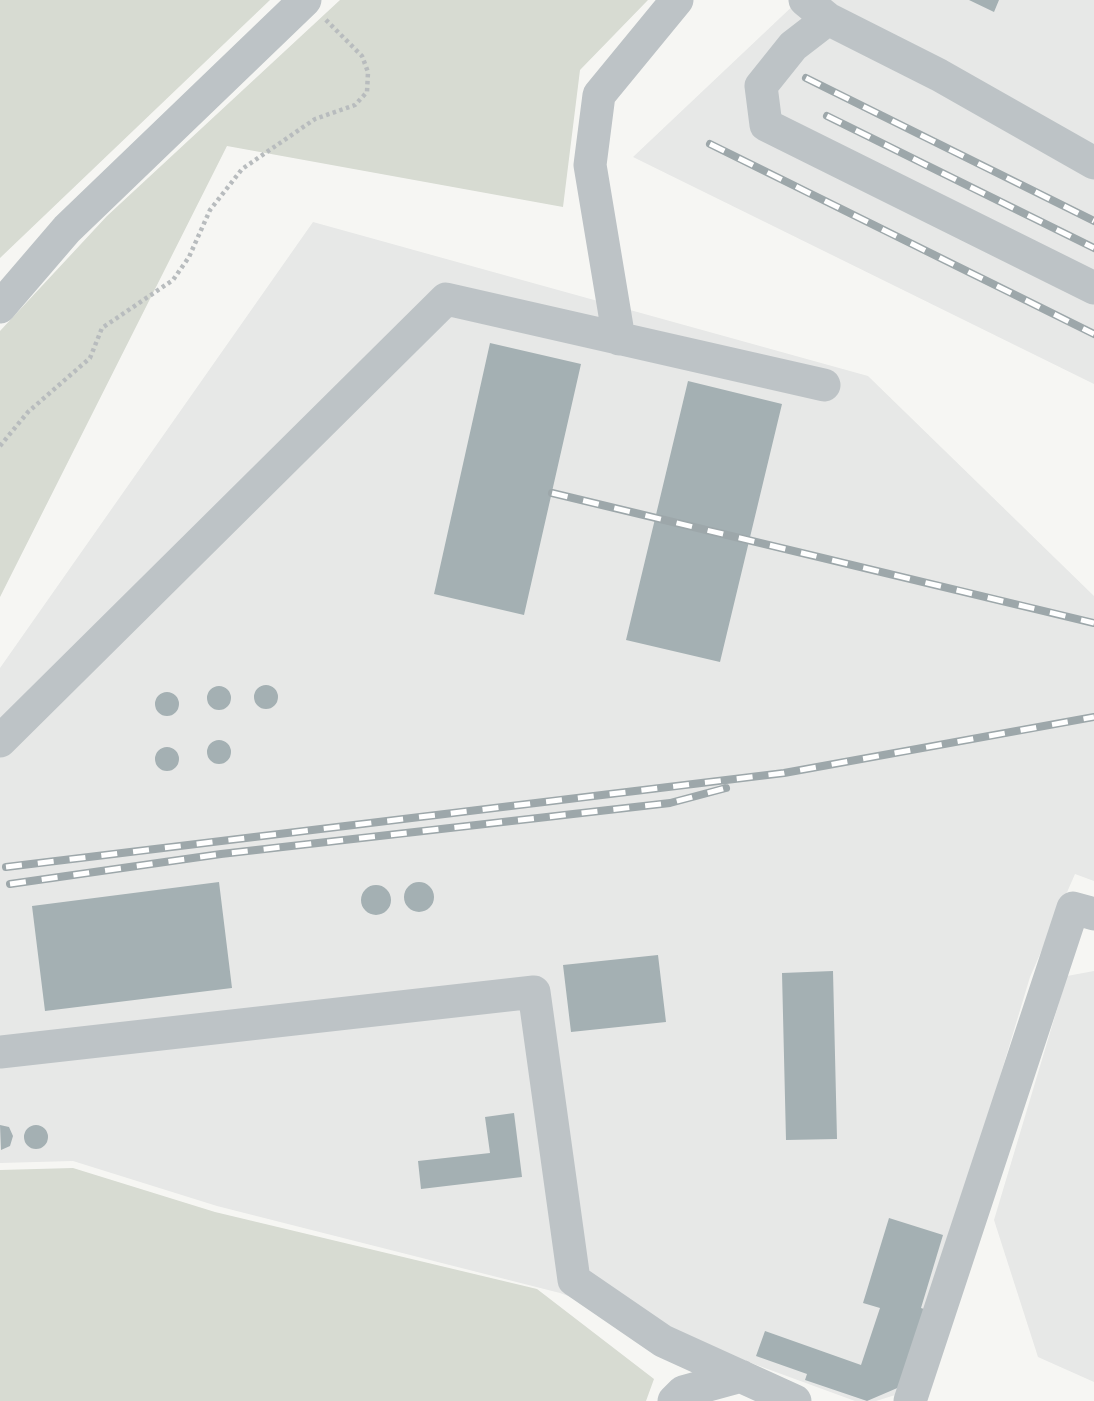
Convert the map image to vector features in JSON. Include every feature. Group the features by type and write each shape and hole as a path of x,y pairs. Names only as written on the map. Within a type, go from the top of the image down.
{"street":[{"path":"619,339 590,165 599,96 677,0"},
{"path":"0,307 67,229 314,8"},
{"path":"1094,163 939,75 816,10 793,46 761,86 766,125 1094,288"},
{"path":"0,741 446,299 824,385"},
{"path":"910,1401 1073,908 1094,915"},
{"path":"0,1052 534,992 574,1280 663,1341 795,1401"},
{"path":"674,1401 683,1392 741,1376"}],"path":[{"path":"0,446 28,412 90,358 102,328 173,279 189,257 210,211 242,169 316,120 355,105 367,92 368,72 362,56 314,8"}],"shaded area":[{"path":"0,0 270,0 0,258"},
{"path":"340,0 648,0 580,70 563,207 227,146 0,597 0,331 107,216"},
{"path":"799,0 1094,0 1094,384 633,157"},
{"path":"313,222 868,376 1094,596 1094,881 1075,874 1030,977 905,1392 876,1401 855,1401 560,1293 217,1206 73,1161 0,1163 0,668"},
{"path":"1094,971 1094,1382 1038,1357 994,1220 1067,976"},
{"path":"73,1168 215,1212 537,1289 654,1379 646,1401 0,1401 0,1170"}],"building":[{"path":"969,0 999,0 994,12"},
{"path":"490,343 581,364 524,615 434,594"},
{"path":"688,381 782,404 720,662 626,640"},
{"path":"266,685 275,688 278,697 275,706 266,709 257,706 254,697 257,688"},
{"path":"219,686 228,689 231,698 228,707 219,710 210,707 207,698 210,689"},
{"path":"167,692 176,695 179,704 176,713 167,716 158,713 155,704 158,695"},
{"path":"219,740 228,743 231,752 228,761 219,764 210,761 207,752 210,743"},
{"path":"167,747 176,750 179,759 176,768 167,771 158,768 155,759 158,750"},
{"path":"219,882 232,988 45,1011 32,906"},
{"path":"419,882 430,886 434,897 430,908 419,912 408,908 404,897 408,886"},
{"path":"376,885 387,889 391,900 387,911 376,915 365,911 361,900 365,889"},
{"path":"658,955 666,1022 571,1032 563,965"},
{"path":"833,971 837,1139 786,1140 782,973"},
{"path":"514,1113 522,1177 421,1189 418,1161 490,1153 485,1117"},
{"path":"0,1125 9,1127 13,1136 10,1146 1,1150"},
{"path":"36,1125 45,1128 48,1137 45,1146 36,1149 27,1146 24,1137 27,1128"},
{"path":"889,1218 943,1235 921,1308 924,1309 902,1386 867,1401 805,1380 807,1374 756,1356 765,1331 861,1365 880,1308 863,1303"}],"railway":[{"path":"806,78 1094,221"},
{"path":"827,116 1094,248"},
{"path":"710,144 1094,334"},
{"path":"552,493 1094,623"},
{"path":"6,867 784,773 1094,717"},
{"path":"10,884 221,854 670,803 726,788"}]}
